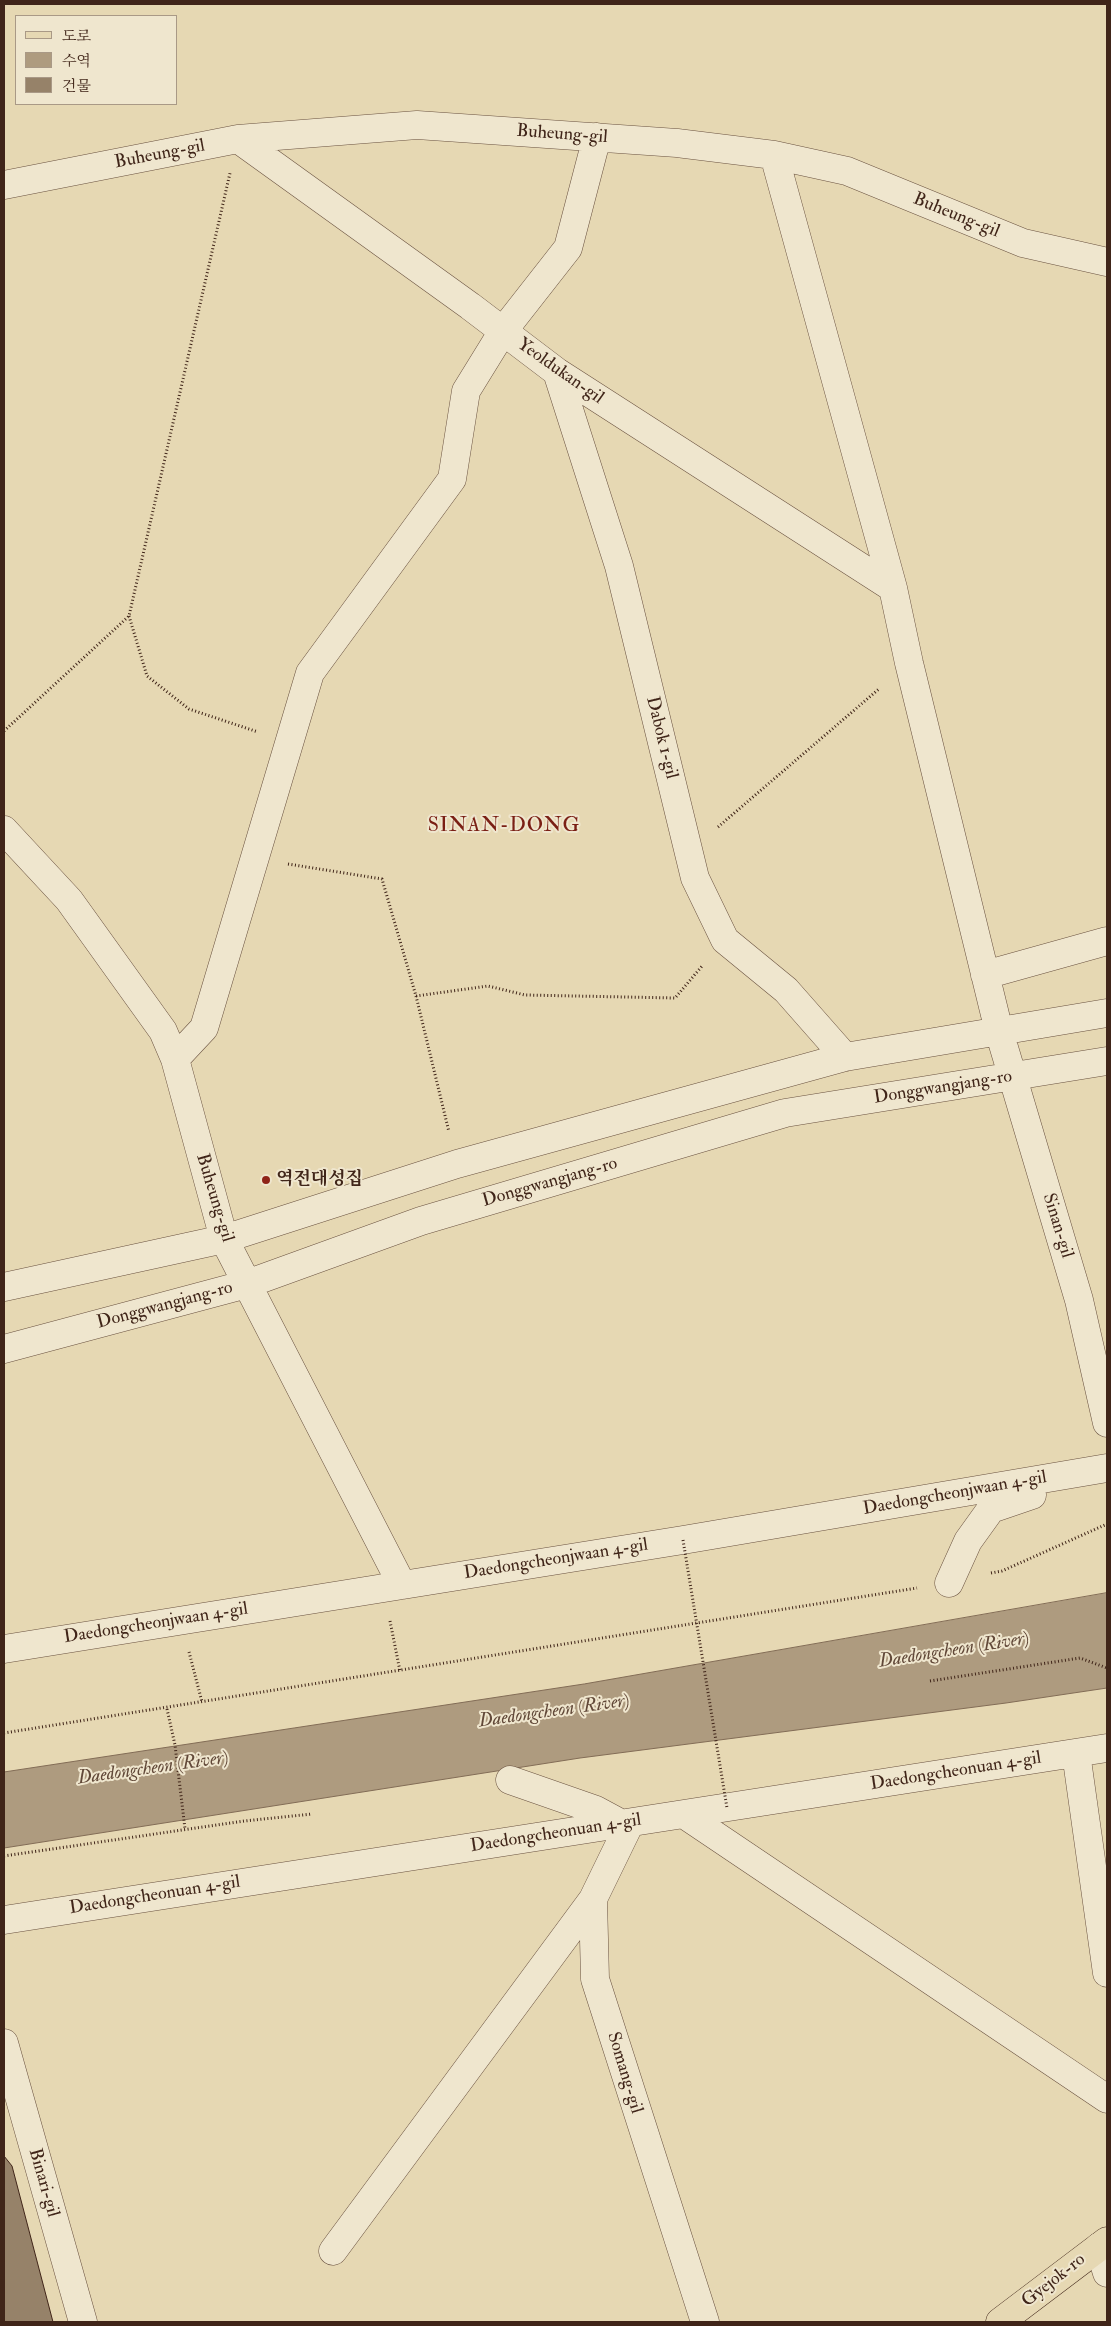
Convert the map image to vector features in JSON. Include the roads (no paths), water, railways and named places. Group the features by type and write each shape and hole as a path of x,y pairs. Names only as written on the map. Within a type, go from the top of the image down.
{"main road":[{"name":"Gyejok-ro","path":"1000,2322 1103,2244"}],"street":[{"name":"Buheung-gil","path":"4,185 238,139 417,124 677,143 774,155 848,172 1023,243 1107,262"},
{"path":"175,1059 204,1028 310,672 452,479 466,392 503,330 568,248 597,137"},
{"name":"Yeoldukan-gil","path":"238,139 503,330 556,372 893,588"},
{"name":"Sinan-gil","path":"774,155 893,588 909,663 999,1031 1079,1300 1107,1423"},
{"name":"Dabok 1-gil","path":"556,372 619,566 695,878 724,940 786,990 845,1057"},
{"name":"Buheung-gil","path":"4,830 69,900 163,1031 175,1059 224,1238 402,1585"},
{"path":"985,975 1107,941"},
{"path":"4,1287 224,1238 457,1164 845,1057 1107,1013"},
{"name":"Donggwangjang-ro","path":"4,1349 248,1284 421,1221 785,1113 1107,1060"},
{"path":"949,1583 968,1541 992,1509 1015,1500 1061,1488 1107,1469"},
{"name":"Daedongcheonjwaan 4-gil","path":"4,1650 1107,1469"},
{"name":"Daedongcheonuan 4-gil","path":"4,1920 1107,1748"},
{"path":"1076,1753 1107,1973"},
{"path":"510,1780 596,1810 626,1823"},
{"path":"684,1815 1107,2100"},
{"name":"Somang-gil","path":"626,1823 594,1899 595,1979 705,2322"},
{"path":"333,2250 594,1899"},
{"name":"Binari-gil","path":"4,2043 83,2322"},
{"path":"1103,2244 1107,2273"}],"water":[{"name":"Daedongcheon (River)","path":"1107,1593 1107,1688 1006,1703 580,1758 4,1848 4,1772 584,1684"}],"place":[{"name":"역전대성집","path":"266,1180"}],"district":[{"name":"SINAN-DONG","path":"504,827"}]}
